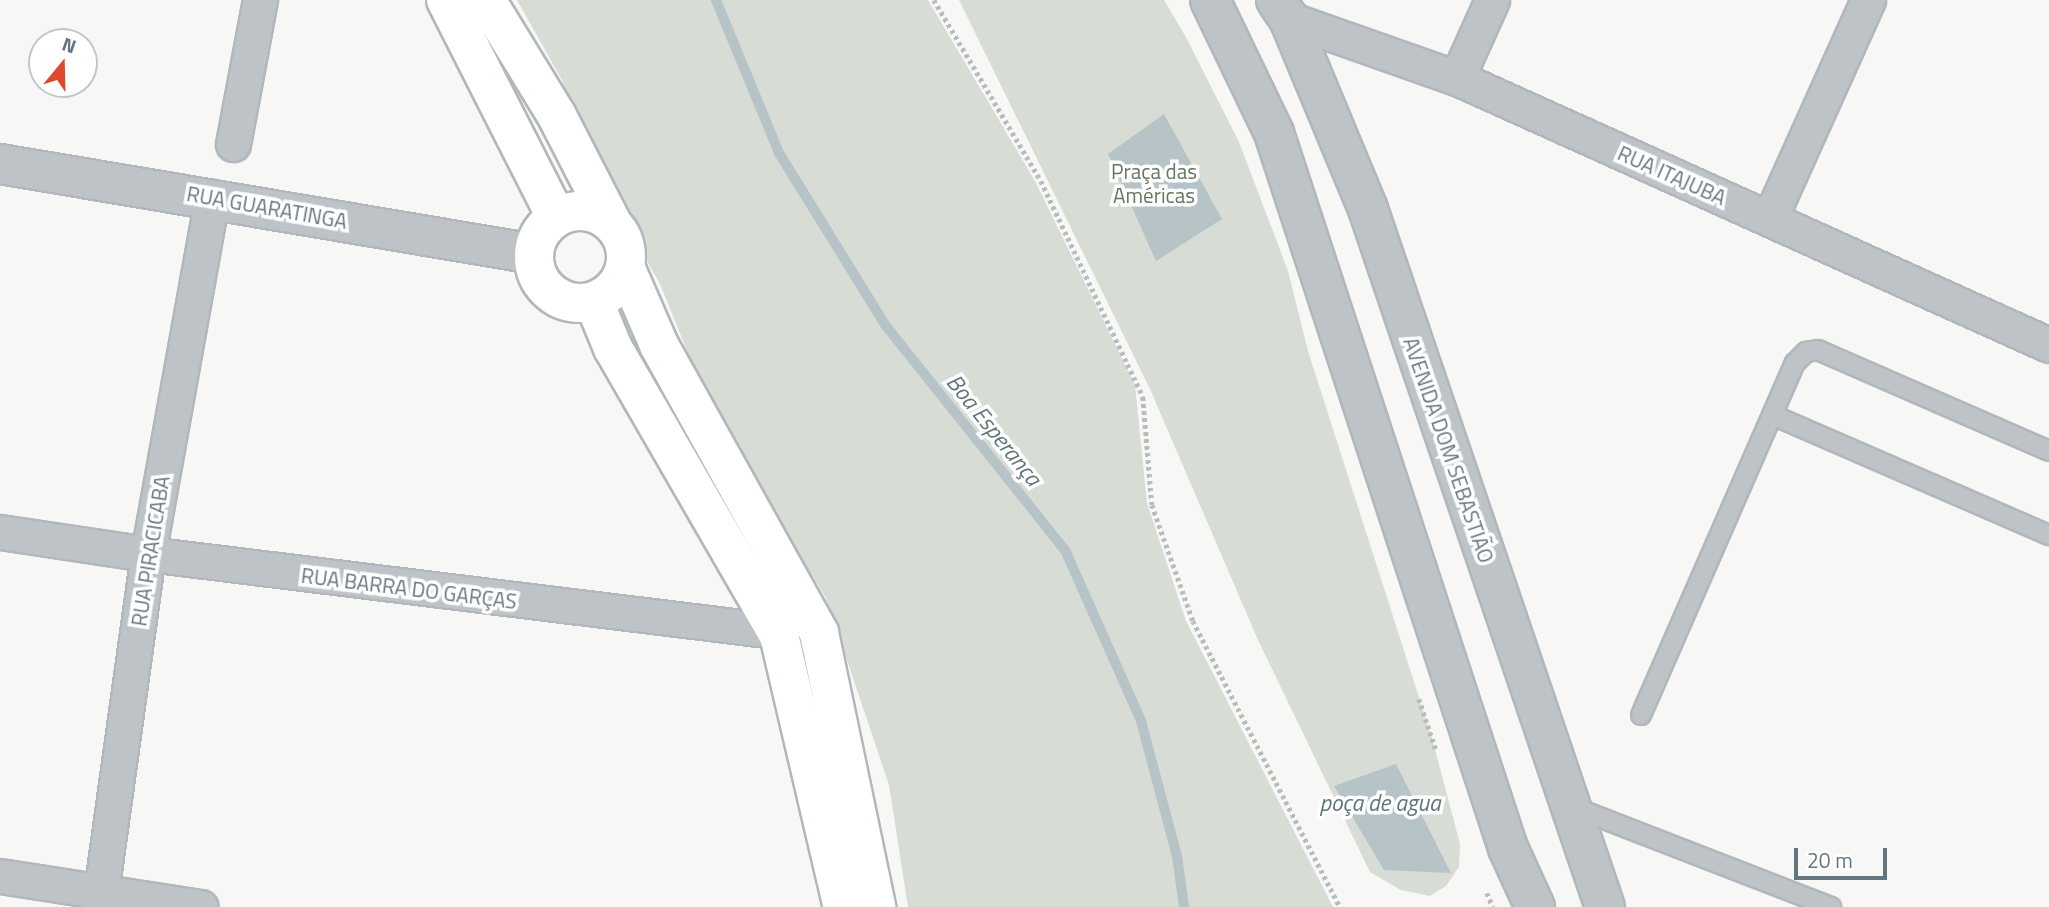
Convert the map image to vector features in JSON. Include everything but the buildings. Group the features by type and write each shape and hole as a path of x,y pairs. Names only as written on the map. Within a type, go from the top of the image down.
{"main road":[{"path":"446,0 556,217"},
{"path":"486,0 557,116 612,223 622,236 626,269 659,345 819,633 876,907"},
{"path":"612,223 585,211 556,217 537,239 534,254 545,287 576,304 594,302 608,295 626,269"},
{"path":"594,302 613,348 779,635 844,907"}],"street":[{"path":"233,144 260,0"},
{"path":"1210,0 1274,133 1508,848 1535,907"},
{"path":"1457,78 1492,0"},
{"path":"1770,218 1868,0"},
{"name":"RUA ITAJUBA","path":"1283,10 1457,78 2049,345"},
{"name":"AVENIDA DOM SEBASTIÃO","path":"1283,10 1368,209 1568,806 1605,907"},
{"name":"RUA GUARATINGA","path":"0,164 212,197 534,254"},
{"name":"RUA PIRACICABA","path":"100,900 148,554 212,197"},
{"name":"RUA BARRA DO GARÇAS","path":"0,532 148,554 779,635 819,633"},
{"path":"0,876 100,900 201,907"}],"lane":[{"path":"1641,715 1775,416 1795,363 1806,352 1818,350 2049,451"},
{"path":"1775,416 2049,535"},
{"path":"1568,806 1708,856 1831,907"}],"path":[{"path":"934,0 1041,181 1143,397 1152,505 1194,621 1340,907"}],"green space":[{"path":"517,0 928,0 1035,181 1135,385 1147,503 1186,621 1333,907 908,907 889,785 826,598 709,405 660,284 583,148 563,82"},
{"name":"Praça das Américas","path":"959,0 1164,0 1187,39 1239,142 1288,271 1308,351 1432,738 1460,844 1459,867 1446,886 1430,896 1401,890 1370,872 1258,640 1150,389"}],"water":[{"path":"1164,114 1222,219 1156,261 1108,154"},
{"name":"poça de agua","path":"1396,764 1451,873 1384,870 1334,786"}],"waterway":[{"name":"Boa Esperança","path":"716,0 779,153 886,326 1065,550 1141,721 1177,856 1184,907"}]}
